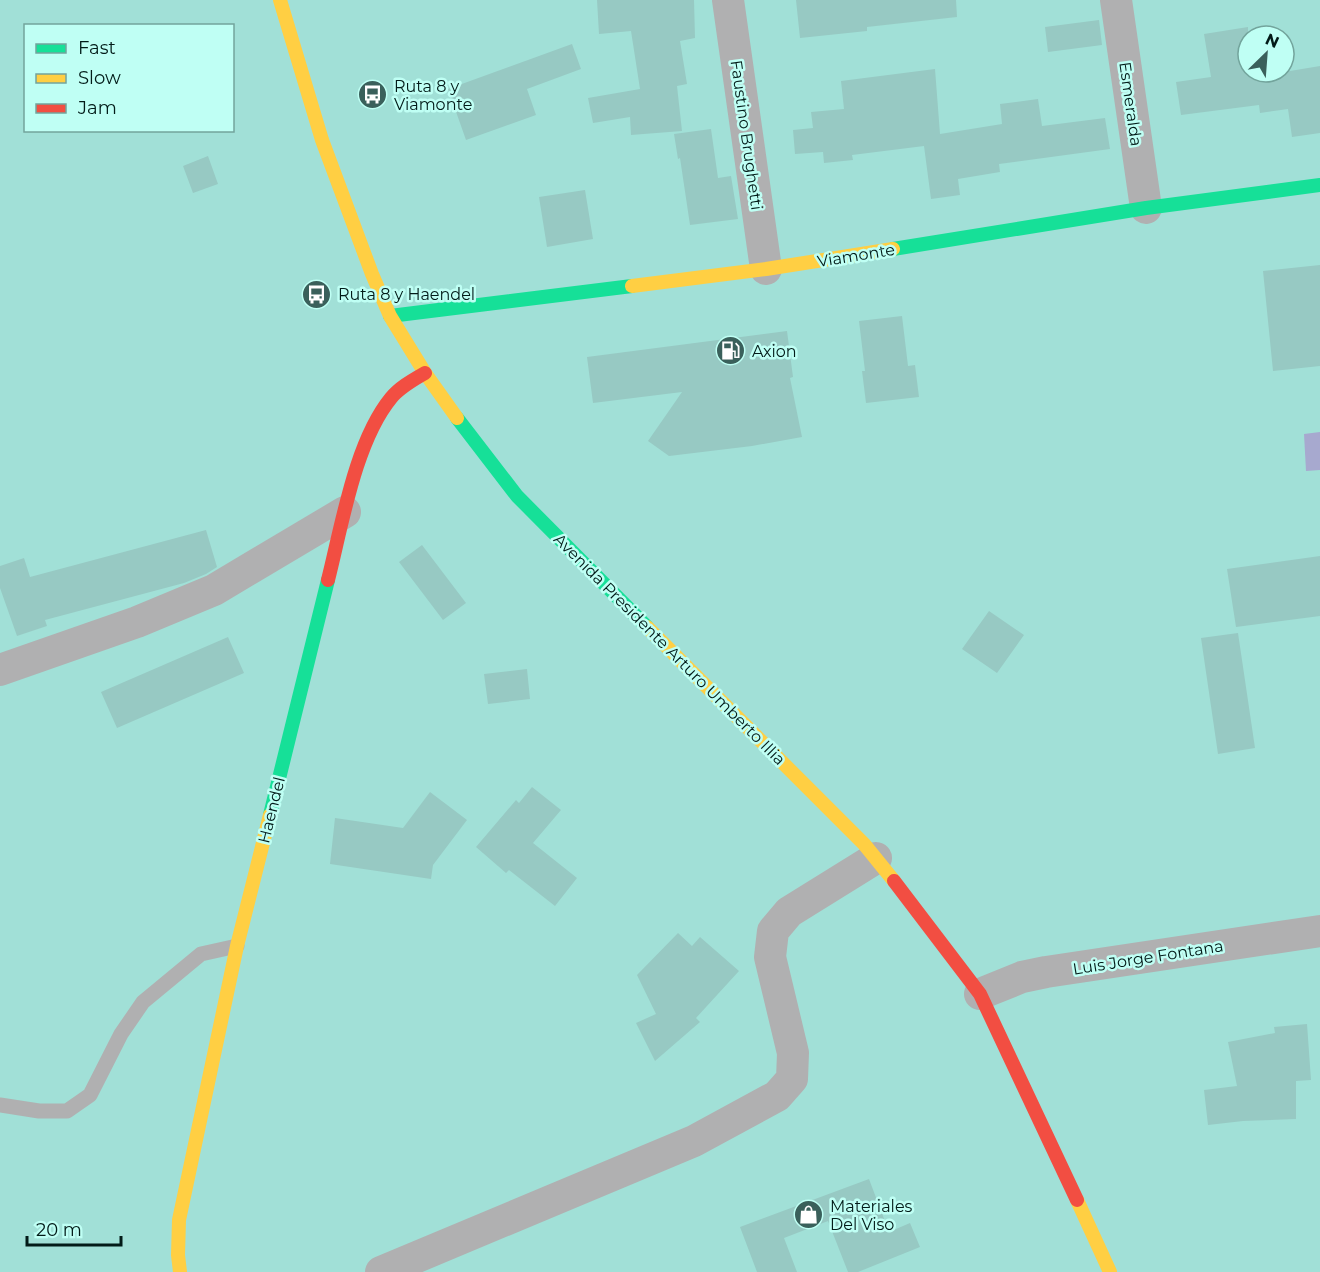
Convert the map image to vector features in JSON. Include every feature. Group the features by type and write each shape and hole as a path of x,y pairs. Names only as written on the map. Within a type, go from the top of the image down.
{"street":[{"name":"Avenida Presidente Arturo Umberto Illia","path":"280,0 322,140 372,274 390,316 425,373 474,443 517,496 856,836 914,905 980,994 1110,1272"},
{"name":"Faustino Brughetti","path":"728,0 766,269"},
{"name":"Esmeralda","path":"1116,0 1146,208"},
{"name":"Viamonte","path":"390,316 766,269 1146,208 1320,185"},
{"name":"Haendel","path":"180,1272 179,1220 237,946 345,512 359,462 377,420 392,396 425,373"},
{"path":"0,670 137,622 214,590 345,512"},
{"path":"381,1272 694,1141 777,1096 792,1079 793,1053 770,957 773,931 789,912 876,858"},
{"name":"Luis Jorge Fontana","path":"980,994 1022,977 1046,972 1320,931"}],"lane":[{"path":"0,1105 39,1111 67,1111 90,1095 121,1034 143,1002 201,954 237,946"}],"water":[{"path":"1320,432 1320,470 1306,471 1304,434"}],"building":[{"path":"597,0 694,0 695,38 680,41 687,84 677,86 682,131 631,135 630,117 593,123 588,98 640,89 631,31 599,34"},
{"path":"796,0 956,0 957,17 867,27 867,31 800,38"},
{"path":"1099,20 1102,45 1048,52 1045,27"},
{"path":"1236,29 1236,84 1296,84 1296,70 1320,66 1320,133 1292,137 1288,109 1260,113 1259,105 1181,115 1176,82 1211,77 1204,34"},
{"path":"572,44 581,69 527,89 536,115 466,140 448,89"},
{"path":"935,69 940,134 1002,124 1000,104 1038,99 1042,126 1105,118 1110,149 999,164 1000,172 958,179 960,195 931,199 924,146 852,155 853,160 824,163 823,152 795,154 793,130 813,128 811,112 844,109 841,81"},
{"path":"711,129 718,178 731,176 738,219 690,225 674,134"},
{"path":"208,156 218,184 193,193 183,166"},
{"path":"585,190 593,239 547,247 539,197"},
{"path":"1320,265 1320,366 1273,371 1263,271"},
{"path":"902,316 908,366 915,365 919,397 866,403 859,321"},
{"path":"787,331 793,377 790,378 802,437 752,446 669,456 648,441 682,392 593,403 587,357"},
{"path":"206,530 217,567 206,574 184,583 45,620 47,626 17,636 0,588 0,566 24,558 30,577"},
{"path":"422,545 466,603 443,620 399,562"},
{"path":"1320,556 1320,616 1236,627 1227,569"},
{"path":"989,611 1024,635 997,673 962,649"},
{"path":"1238,633 1255,748 1218,754 1201,638"},
{"path":"228,637 244,673 117,728 101,692"},
{"path":"527,669 530,699 488,704 484,674"},
{"path":"532,787 561,810 533,843 577,878 555,906 509,870 506,873 476,847 516,800 519,803"},
{"path":"430,792 467,820 433,865 431,879 330,864 335,818 403,828"},
{"path":"678,933 692,946 700,937 739,971 696,1018 700,1022 655,1061 636,1023 656,1014 637,975"},
{"path":"1307,1024 1311,1080 1296,1081 1296,1119 1208,1125 1204,1090 1237,1086 1228,1042 1275,1033 1274,1027"},
{"path":"869,1179 889,1232 910,1223 920,1247 858,1272 848,1272 828,1221 784,1238 797,1272 757,1272 740,1227"}],"traffic: fast":[{"path":"893,249 1146,208 1320,185"},
{"path":"390,316 632,286"},
{"path":"457,418 517,496 647,627"},
{"path":"270,815 328,580"}],"traffic: slow":[{"path":"280,0 322,140 372,274 390,316 425,373 457,418"},
{"path":"632,286 766,269 893,249"},
{"path":"647,627 864,844 894,881"},
{"path":"180,1272 179,1220 237,946 270,815"},
{"path":"1077,1200 1110,1272"}],"traffic: jam":[{"path":"328,580 351,485 368,437 391,398 425,373"},
{"path":"894,881 980,994 1077,1200"}],"place":[{"name":"Ruta 8 y Viamonte","path":"373,95"},
{"name":"Ruta 8 y Haendel","path":"317,294"},
{"name":"Axion","path":"731,351"},
{"name":"Materiales Del Viso","path":"809,1215"}]}
